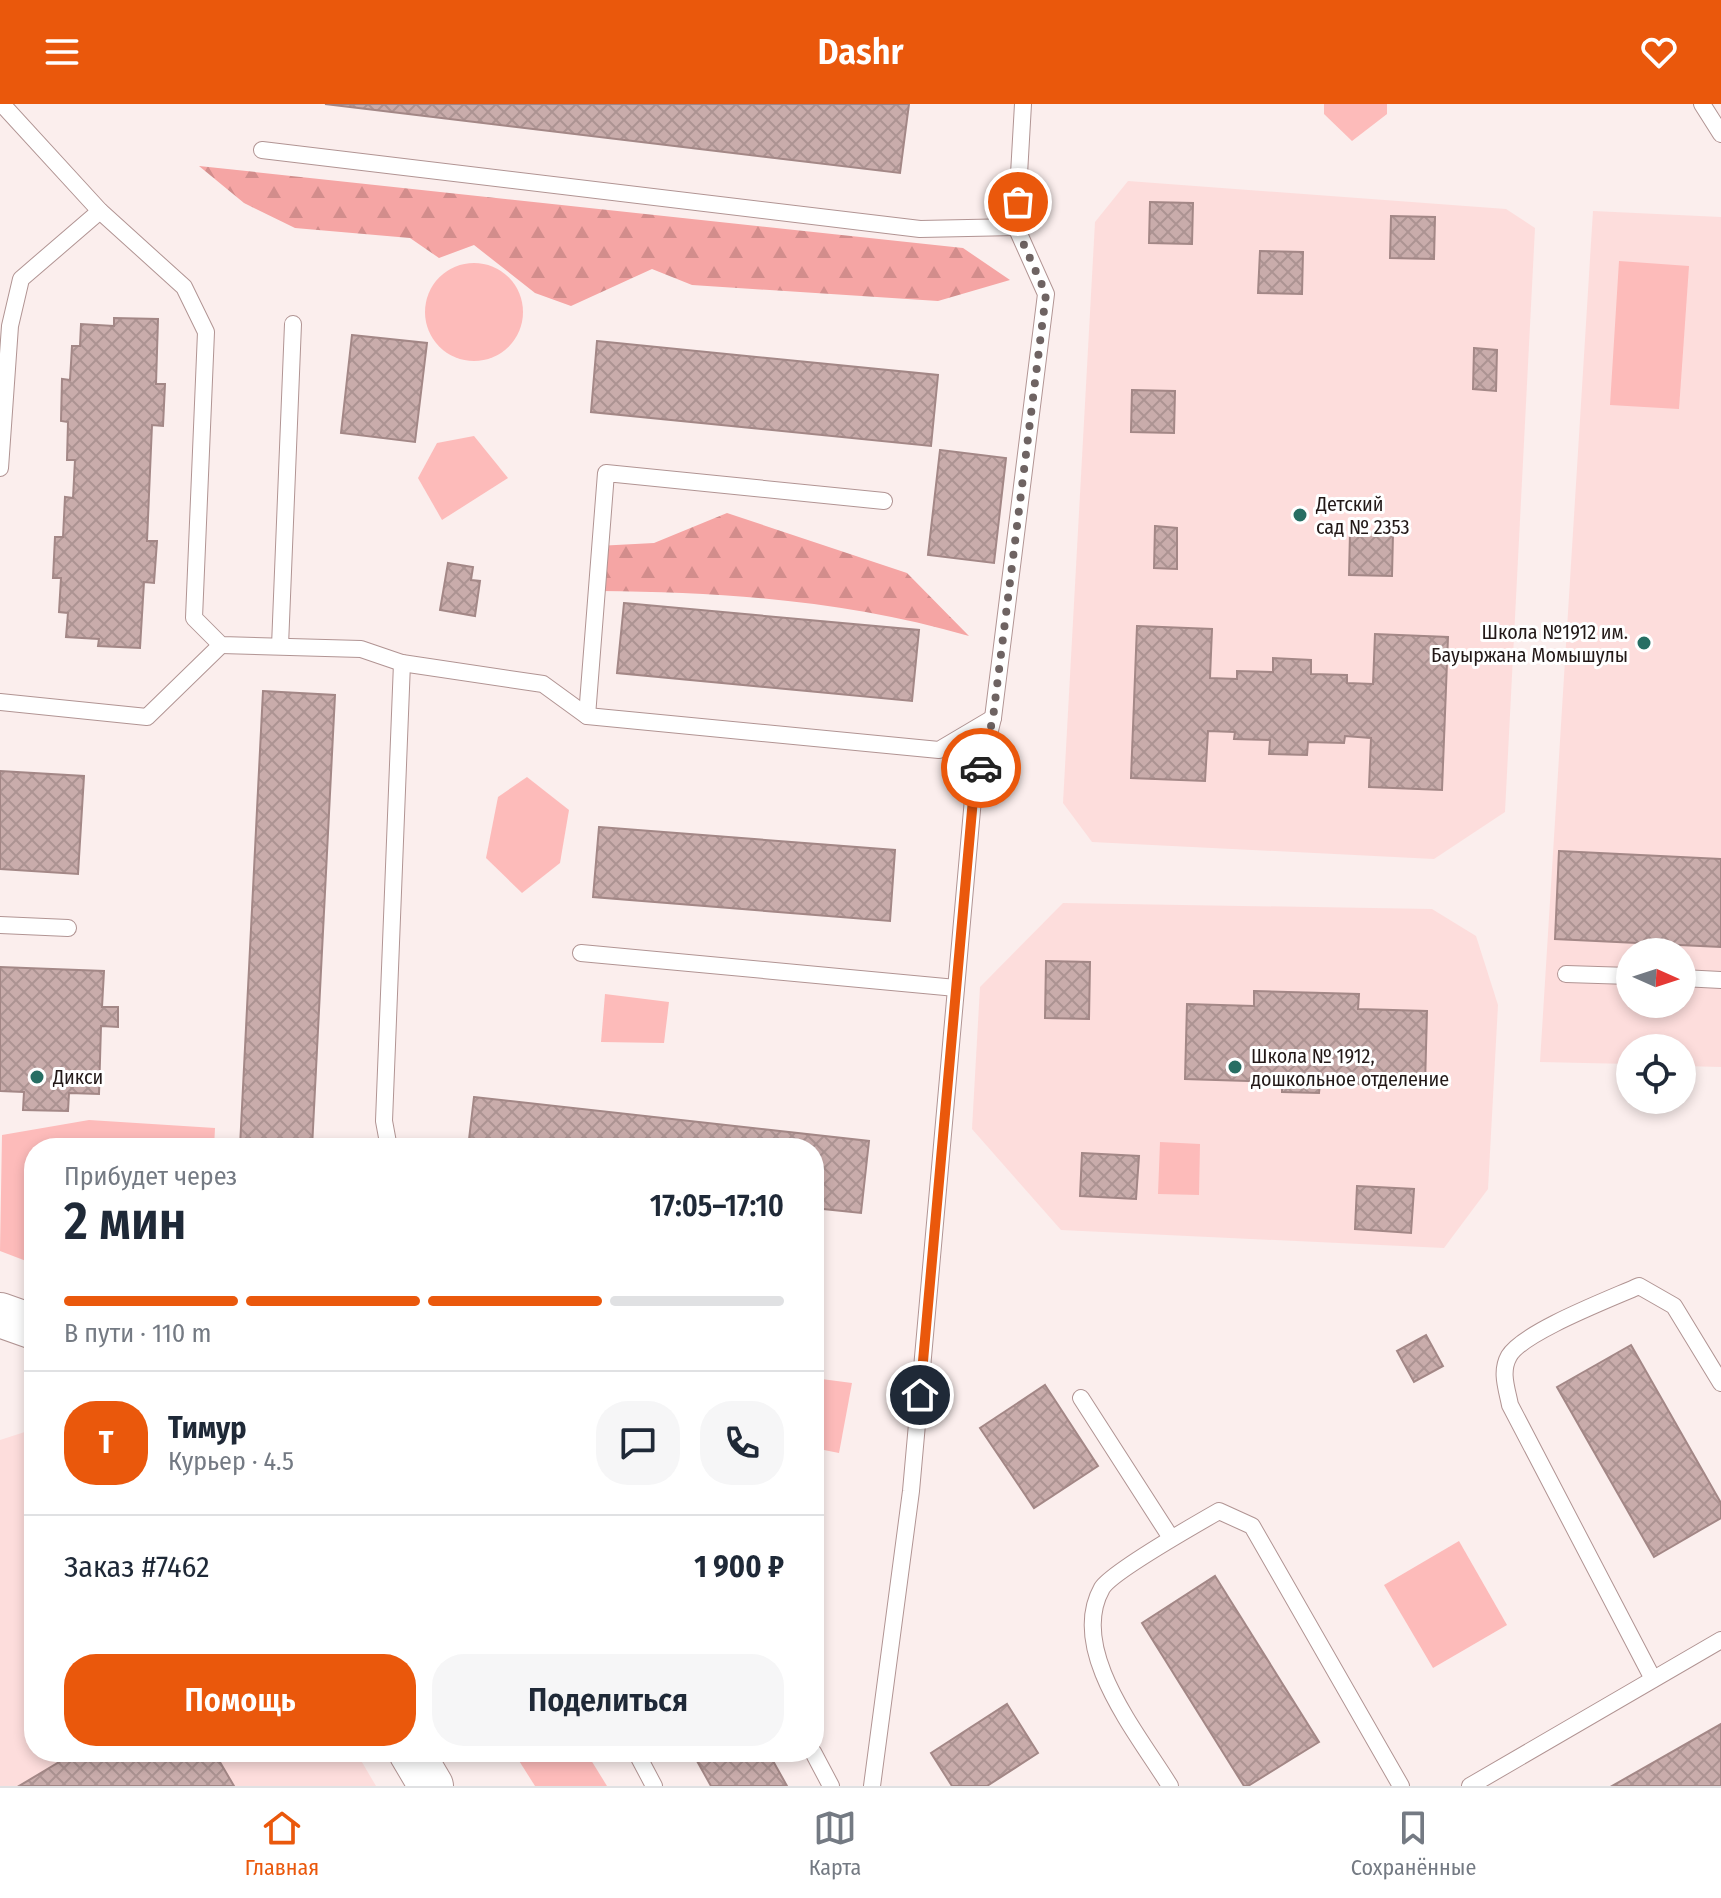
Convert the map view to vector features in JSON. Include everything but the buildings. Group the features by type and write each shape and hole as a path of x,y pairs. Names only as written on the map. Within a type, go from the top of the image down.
{"main road":[{"path":"0,1315 24,1323"},
{"path":"417,1762 431,1786"}],"lane":[{"path":"2,104 100,211 184,287 206,332 194,618 221,645 361,649 402,663 543,684 587,716 939,750 993,718"},
{"path":"872,1786 911,1491 973,799 993,718 1046,294 1016,227 1023,104"},
{"path":"1702,104 1721,134"},
{"path":"262,150 920,229 1016,227"},
{"path":"0,468 10,326 21,279 100,211"},
{"path":"280,646 293,324"},
{"path":"587,716 606,473 884,501"},
{"path":"0,702 147,717 221,645"},
{"path":"387,1138 384,1121 402,663"},
{"path":"0,925 68,928"},
{"path":"581,953 956,988"},
{"path":"1566,974 1616,976"},
{"path":"1696,979 1721,980"},
{"path":"1653,1679 1510,1405 1504,1373 1509,1356 1524,1340 1639,1286 1674,1306 1721,1383"},
{"path":"1081,1398 1171,1538"},
{"path":"1170,1786 1098,1667 1091,1627 1103,1587 1171,1538 1219,1511 1252,1526 1401,1786"},
{"path":"1470,1786 1721,1640"},
{"path":"641,1762 654,1786"},
{"path":"818,1762 831,1786"}],"shaded area":[{"path":"1324,104 1387,104 1387,114 1352,141 1324,114"},
{"name":"Детский сад № 2353","path":"1128,181 1506,209 1535,228 1505,812 1434,859 1092,842 1063,803 1095,222"},
{"name":"Школа №1912 им. Бауыржана Момышулы","path":"1593,211 1721,217 1721,1067 1696,1066 1696,1034 1616,1034 1616,1064 1540,1062"},
{"path":"1619,261 1689,266 1679,409 1610,405"},
{"path":"474,263 501,271 515,285 523,312 515,339 501,353 474,361 447,353 433,339 425,312 433,285 447,271"},
{"path":"474,436 508,478 442,520 418,478 437,443"},
{"path":"527,777 569,810 560,863 522,893 486,858 498,797"},
{"name":"Школа № 1912, дошкольное отделение","path":"1063,903 1432,909 1476,936 1498,1005 1488,1189 1444,1248 1061,1230 972,1129 980,987"},
{"path":"605,994 669,1002 664,1043 601,1042"},
{"path":"89,1120 215,1128 214,1138 24,1138 24,1260 0,1251 2,1135"},
{"path":"1160,1142 1200,1144 1199,1195 1158,1194"},
{"path":"824,1379 852,1383 839,1453 824,1450"},
{"path":"24,1432 24,1762 362,1762 376,1786 0,1786 0,1440"},
{"path":"1459,1541 1507,1625 1433,1668 1384,1585"},
{"path":"520,1762 592,1762 607,1786 535,1786"}],"green space":[{"path":"199,166 963,248 1010,280 938,301 692,285 652,269 571,306 535,293 474,245 439,258 410,238 295,228 244,203"},
{"path":"727,513 907,573 969,636 878,614 786,601 740,596 600,591 597,546 654,543"}],"way so far":[{"path":"981,768 993,718 1046,294 1016,227 1018,202"}],"place":[{"name":"Детский сад № 2353","path":"1300,515"},
{"name":"Школа №1912 им. Бауыржана Момышулы","path":"1644,643"},
{"name":"Школа № 1912, дошкольное отделение","path":"1235,1067"},
{"name":"Дикси","path":"37,1077"}],"route":[{"path":"920,1395 973,799 981,768"}]}
